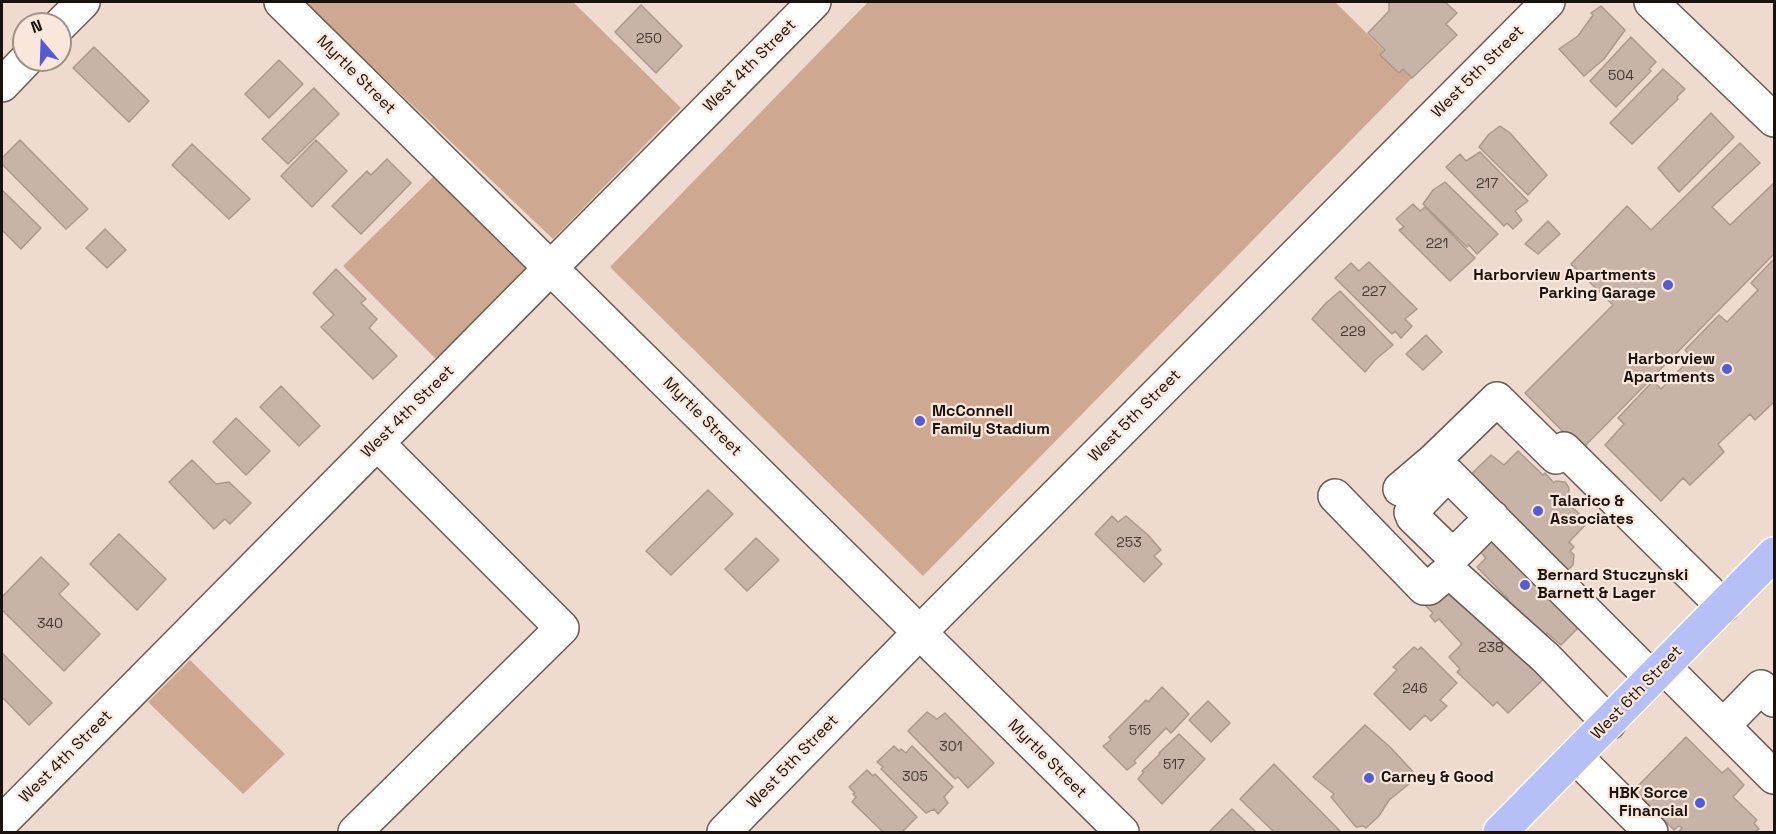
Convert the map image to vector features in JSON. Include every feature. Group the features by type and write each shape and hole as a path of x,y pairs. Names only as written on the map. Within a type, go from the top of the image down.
{"main road":[{"name":"West 6th Street","path":"1500,832 1774,554"}],"street":[{"path":"72,13 83,2"},
{"name":"Myrtle Street","path":"281,2 1122,832"},
{"name":"West 4th Street","path":"2,822 814,2"},
{"name":"West 5th Street","path":"724,832 919,633 1548,2"},
{"path":"1651,2 1774,120"},
{"path":"2,85 14,72"},
{"path":"1492,517 1457,552 1451,554 1413,517 1412,512 1441,467 1497,399 1556,457 1564,449 1723,606"},
{"path":"355,832 562,628 377,443"},
{"path":"1400,489 1441,467"},
{"path":"1441,467 1658,672 1722,726 1774,777"},
{"path":"1335,496 1424,588 1429,588 1449,571 1546,658 1609,723"},
{"path":"1722,726 1761,687 1774,700"},
{"path":"1575,756 1651,832"}],"shaded area":[{"path":"304,2 573,2 681,108 553,239"},
{"name":"McConnell Family Stadium","path":"868,2 1335,2 1412,78 923,576 610,267"},
{"path":"434,176 527,267 436,359 343,266"},
{"path":"190,660 285,754 243,794 148,702"}],"building":[{"path":"1389,2 1445,2 1457,13 1446,24 1457,35 1412,78 1403,69 1399,73 1380,55 1385,50 1368,33 1389,11"},
{"path":"641,5 682,46 656,73 615,32"},
{"path":"1601,6 1625,30 1604,59 1584,76 1559,49 1578,36 1593,15 1591,13"},
{"path":"1631,37 1656,62 1649,69 1651,71 1616,107 1590,81"},
{"path":"94,47 149,101 129,122 73,68"},
{"path":"279,60 303,84 269,118 245,94"},
{"path":"1663,69 1685,89 1677,97 1678,99 1632,144 1610,123"},
{"path":"314,88 339,114 288,164 262,139"},
{"path":"1711,113 1734,137 1679,192 1658,168"},
{"path":"1500,126 1510,133 1547,175 1528,195 1479,147 1489,134"},
{"path":"20,140 88,209 66,229 2,164 2,158"},
{"path":"316,140 347,171 312,207 281,176"},
{"name":"Harborview Apartments Parking Garage","path":"1740,143 1760,163 1712,207 1730,225 1774,183 1774,254 1581,450 1525,393 1613,305 1571,264 1627,206 1651,230"},
{"path":"192,144 250,199 229,219 172,165"},
{"path":"1480,152 1528,201 1515,211 1522,220 1513,229 1507,223 1504,226 1446,167 1460,154 1466,161"},
{"path":"387,159 411,183 361,234 332,206 367,171 371,175"},
{"path":"1445,182 1498,234 1477,254 1423,204 1433,190"},
{"path":"2,190 41,228 21,249 2,230"},
{"path":"1413,204 1420,211 1425,207 1475,258 1450,281 1399,230 1404,227 1396,219"},
{"path":"1548,221 1560,234 1538,254 1525,244"},
{"path":"105,229 126,250 107,268 86,248"},
{"name":"Harborview Apartments","path":"1774,259 1774,402 1755,420 1750,414 1718,444 1724,452 1690,485 1683,478 1661,501 1605,445 1624,424 1618,418 1653,381 1661,389 1692,357 1685,350 1719,315 1727,322 1758,290 1751,283"},
{"path":"1369,262 1417,309 1405,319 1412,326 1401,338 1395,331 1392,334 1335,278 1351,263 1359,271"},
{"path":"336,269 366,299 361,303 377,319 369,328 397,356 373,379 321,327 334,315 313,293"},
{"path":"1340,291 1393,345 1365,372 1312,319"},
{"path":"1426,335 1442,352 1423,370 1406,354"},
{"path":"281,386 320,426 299,446 260,407"},
{"path":"236,418 270,451 246,475 213,442"},
{"path":"1518,451 1554,483 1556,481 1565,482 1569,488 1568,497 1577,506 1573,508 1588,522 1569,542 1574,547 1570,551 1574,555 1573,565 1567,571 1464,481 1491,455 1504,465"},
{"path":"192,460 216,484 229,482 251,503 230,524 225,519 214,529 169,482"},
{"path":"708,490 733,514 671,575 646,551"},
{"path":"1112,516 1118,522 1126,516 1161,550 1154,556 1162,564 1144,582 1095,534"},
{"path":"1495,528 1580,626 1561,645 1547,633 1540,642 1504,604 1508,599 1477,567 1486,558 1471,542"},
{"path":"119,534 166,579 137,610 90,564"},
{"path":"756,538 779,560 747,591 725,569"},
{"path":"41,557 69,584 59,594 100,634 64,671 2,610 2,597"},
{"path":"1451,582 1549,674 1508,713 1497,702 1493,706 1457,672 1460,669 1449,657 1462,644 1439,619 1435,622 1430,616 1433,613 1424,604"},
{"path":"1414,647 1418,650 1421,647 1457,683 1440,700 1447,706 1431,721 1425,715 1410,730 1374,694 1397,670 1393,667"},
{"path":"2,653 52,703 29,725 2,697"},
{"path":"1162,687 1189,714 1171,733 1166,728 1134,761 1136,763 1127,770 1103,746 1146,700 1148,702"},
{"path":"1208,701 1230,723 1211,742 1189,720"},
{"path":"927,712 937,719 945,713 994,763 968,788 958,777 955,779 908,731"},
{"path":"1365,725 1390,747 1418,777 1389,800 1379,816 1366,828 1356,827 1331,797 1334,794 1313,777"},
{"path":"1179,734 1205,759 1162,804 1138,779 1144,772 1142,771"},
{"path":"1686,737 1722,773 1728,768 1744,785 1733,797 1757,820 1754,823 1759,829 1755,832 1678,832 1682,828 1679,826 1674,830 1634,790"},
{"path":"894,746 906,753 912,746 953,787 944,797 948,803 938,814 934,809 926,813 881,769 883,767 877,762"},
{"path":"1274,764 1341,832 1274,832 1240,799"},
{"path":"867,770 873,776 875,774 917,817 902,832 883,832 852,802 856,797 849,787"},
{"path":"1232,809 1256,832 1209,832"}],"place":[{"name":"Harborview Apartments Parking Garage","path":"1668,285"},
{"name":"Harborview Apartments","path":"1727,369"},
{"name":"McConnell Family Stadium","path":"920,421"},
{"name":"Talarico & Associates","path":"1538,511"},
{"name":"Bernard Stuczynski Barnett & Lager","path":"1525,585"},
{"name":"Carney & Good","path":"1369,778"},
{"name":"HBK Sorce Financial","path":"1700,803"}]}
